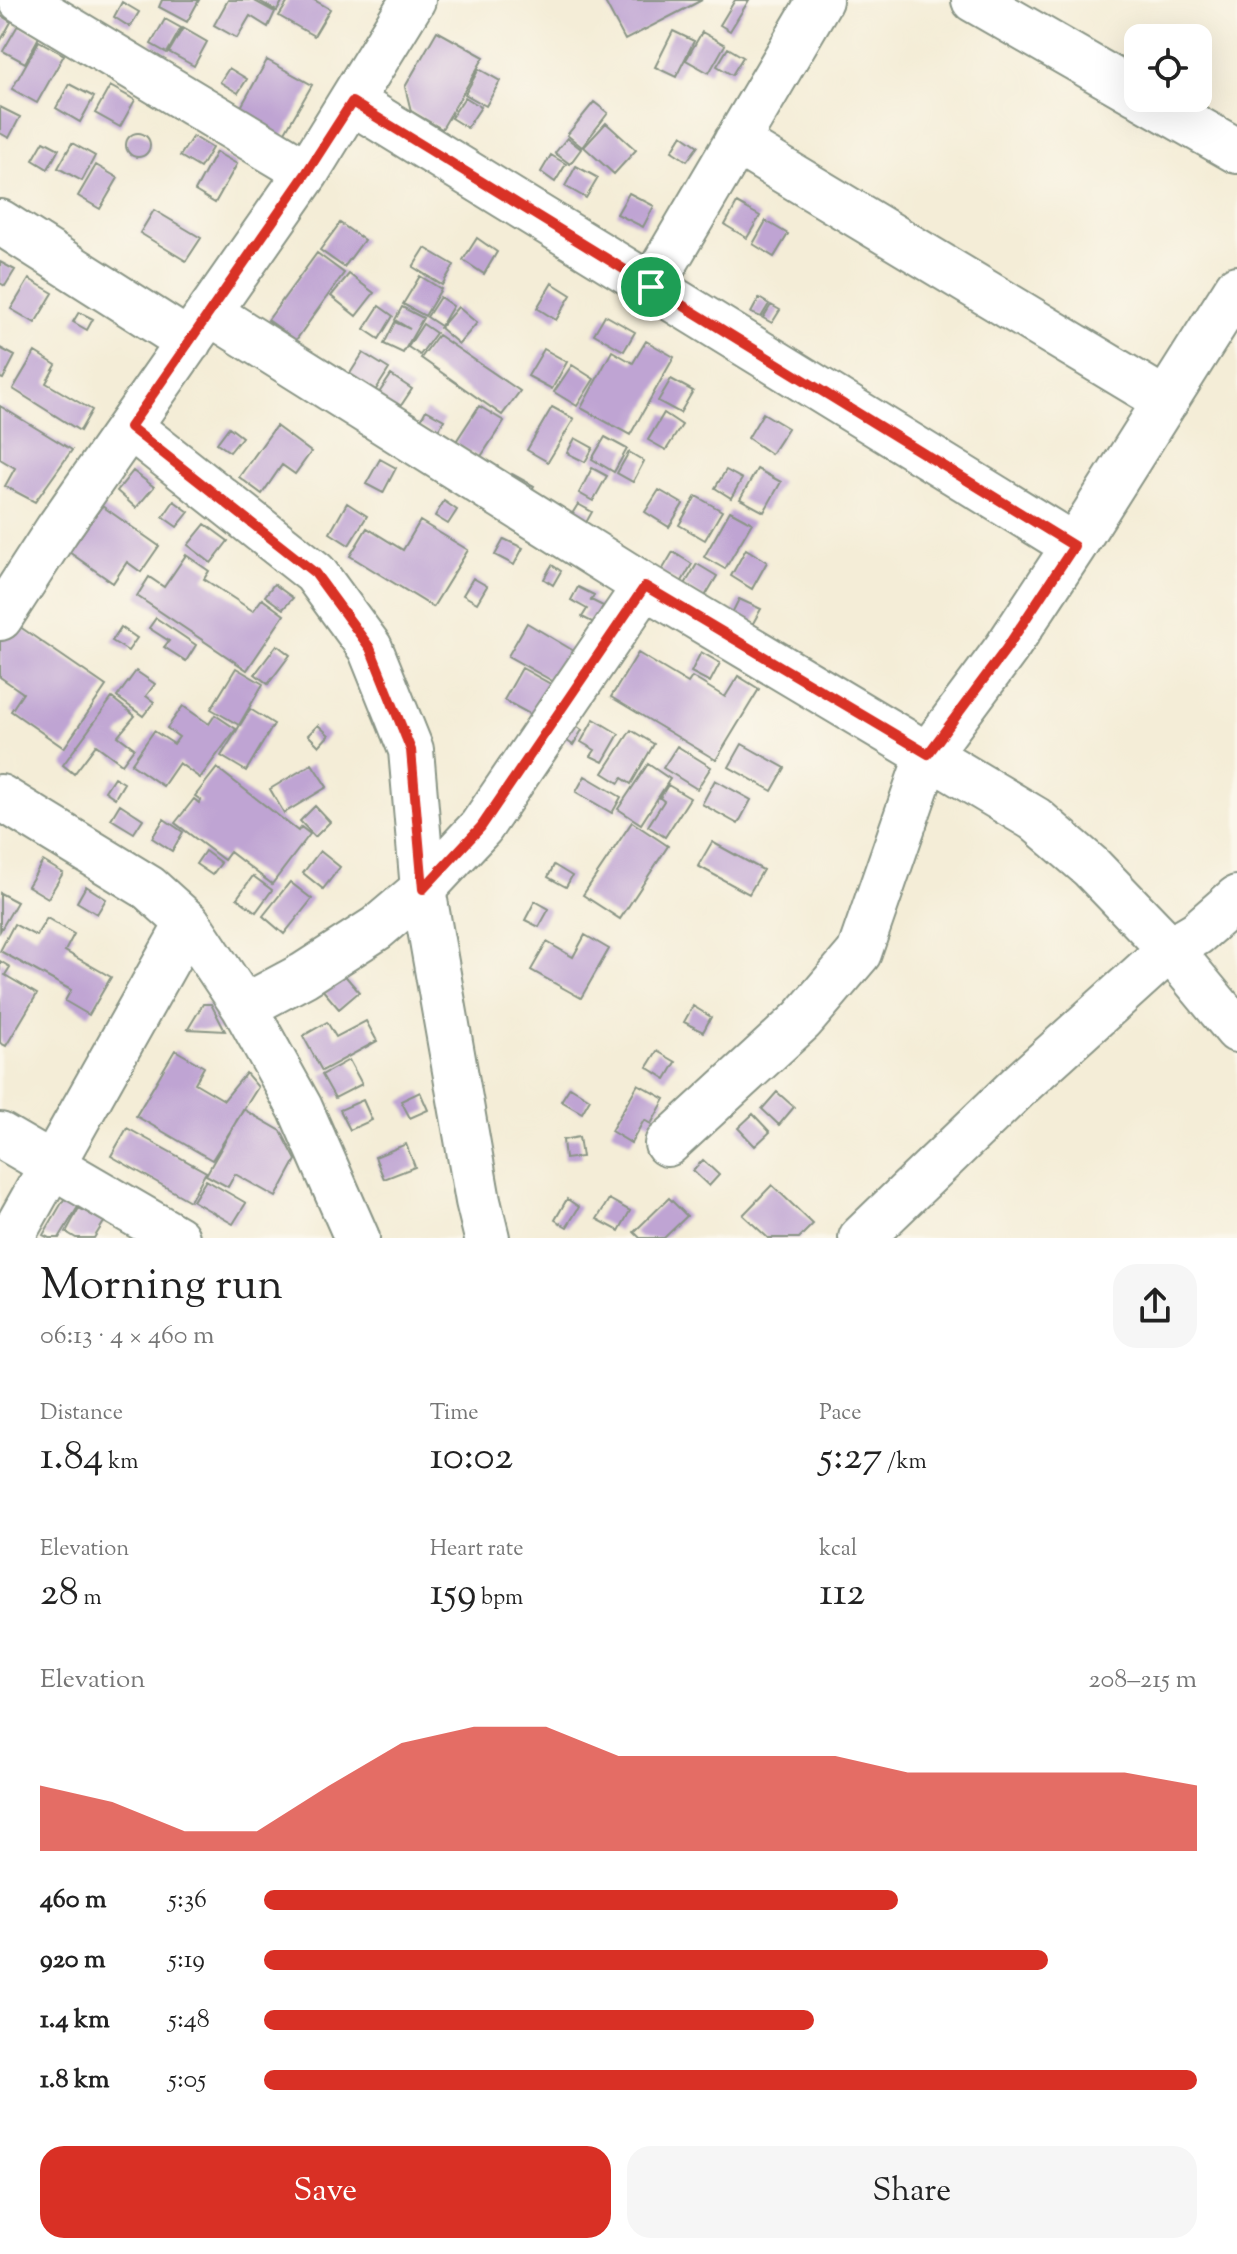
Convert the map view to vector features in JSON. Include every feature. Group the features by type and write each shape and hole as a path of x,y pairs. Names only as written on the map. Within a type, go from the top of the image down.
{"street":[{"path":"21,0 307,172"},
{"path":"5,600 307,172 413,0"},
{"path":"651,287 820,0"},
{"path":"974,0 1124,86"},
{"path":"352,102 1074,546"},
{"path":"1169,112 1237,151"},
{"path":"736,142 1166,401"},
{"path":"0,222 199,328 645,586 1035,819 1091,867 1170,949 1237,1030"},
{"path":"667,1144 802,1020 859,953 928,754 1006,649 1237,288"},
{"path":"130,427 315,573 370,648 411,750 423,889 487,1238"},
{"path":"244,1007 304,975 377,928 423,889 481,827 645,586"},
{"path":"0,797 149,888 188,923 244,1007 300,1108 357,1238"},
{"path":"861,1238 1022,1083 1170,949 1197,933 1237,898"},
{"path":"11,1238 188,923"},
{"path":"0,1135 177,1238"}],"building":[{"path":"162,0 199,0 187,22 159,7"},
{"path":"228,0 253,0 275,12 268,27 250,16 237,38 214,25"},
{"path":"258,0 283,0 277,11"},
{"path":"289,0 314,0 330,9 314,36 279,16"},
{"path":"604,0 702,0 625,40"},
{"path":"735,0 749,0 730,31 720,25"},
{"path":"122,2 139,12 130,27 114,17"},
{"path":"0,15 11,22 0,42"},
{"path":"165,19 181,28 167,53 151,44"},
{"path":"18,25 39,37 25,63 3,51"},
{"path":"183,28 207,42 194,66 169,52"},
{"path":"437,31 484,57 442,129 411,111 405,87"},
{"path":"673,31 694,41 676,77 655,67"},
{"path":"702,32 725,45 709,73 686,60"},
{"path":"39,41 64,55 37,103 12,89"},
{"path":"728,48 743,57 732,75 717,66"},
{"path":"267,60 312,85 280,141 236,116"},
{"path":"229,68 247,79 238,93 220,82"},
{"path":"479,69 500,81 486,106 465,94"},
{"path":"69,84 94,97 80,122 56,108"},
{"path":"110,86 135,100 120,127 95,113"},
{"path":"465,97 481,107 467,128 451,118"},
{"path":"594,102 608,113 582,147 567,135"},
{"path":"0,107 20,117 9,138 0,133"},
{"path":"606,123 636,150 614,174 584,147"},
{"path":"138,133 146,137 150,145 146,153 138,157 130,153 126,145 130,137"},
{"path":"682,135 698,146 687,161 672,151"},
{"path":"193,136 212,148 200,168 180,156"},
{"path":"567,138 581,149 570,164 555,153"},
{"path":"44,141 59,149 48,169 33,160"},
{"path":"72,143 95,156 82,181 58,168"},
{"path":"216,152 237,164 215,203 195,191"},
{"path":"551,155 566,164 555,182 541,172"},
{"path":"96,165 118,178 100,209 78,196"},
{"path":"576,166 598,178 586,198 565,186"},
{"path":"629,193 654,206 643,227 617,214"},
{"path":"737,203 760,216 747,238 725,225"},
{"path":"154,210 201,238 186,261 140,233"},
{"path":"766,221 788,234 774,257 753,244"},
{"path":"340,223 364,240 344,267 320,250"},
{"path":"477,238 497,252 484,274 463,260"},
{"path":"425,248 454,265 442,285 413,267"},
{"path":"317,253 344,273 296,340 268,320"},
{"path":"0,262 15,270 5,286 0,283"},
{"path":"349,274 374,293 356,316 331,296"},
{"path":"420,276 441,289 425,316 403,304"},
{"path":"29,279 53,293 35,323 11,309"},
{"path":"552,283 571,295 556,320 537,308"},
{"path":"440,297 453,306 441,326 427,317"},
{"path":"759,298 769,304 761,317 751,313"},
{"path":"771,305 780,310 772,323 763,318"},
{"path":"379,306 393,316 379,339 364,329"},
{"path":"402,307 423,318 403,353 384,344 395,322 410,329 395,320"},
{"path":"458,307 477,323 459,344 440,328"},
{"path":"79,312 93,319 87,330 73,322"},
{"path":"605,315 635,332 624,351 594,334"},
{"path":"423,324 436,333 420,355 408,347"},
{"path":"438,335 520,391 502,415 421,358"},
{"path":"646,341 674,357 630,435 581,408 612,351 633,363"},
{"path":"0,348 15,356 3,379 0,378"},
{"path":"544,349 567,362 552,389 528,376"},
{"path":"35,352 56,365 46,383 92,410 80,431 13,389"},
{"path":"363,353 389,369 370,399 344,383"},
{"path":"572,365 594,379 577,406 554,392"},
{"path":"391,375 412,389 396,413 375,399"},
{"path":"671,379 693,391 680,413 658,401"},
{"path":"0,406 72,450 35,502 5,486 15,468 0,459"},
{"path":"479,406 504,421 480,458 455,443"},
{"path":"552,407 574,419 548,462 527,450"},
{"path":"426,410 444,420 436,435 418,425"},
{"path":"664,413 682,425 666,450 648,440"},
{"path":"763,413 788,428 771,454 748,438"},
{"path":"276,426 311,452 295,474 282,465 262,494 239,477"},
{"path":"229,427 242,437 230,452 217,443"},
{"path":"605,437 627,449 614,472 592,459"},
{"path":"575,438 593,448 585,462 567,453"},
{"path":"629,452 644,461 633,482 617,473"},
{"path":"380,459 396,468 383,493 366,484"},
{"path":"592,468 607,476 593,501 579,493"},
{"path":"757,469 781,482 764,512 740,499"},
{"path":"726,470 742,479 731,498 715,488"},
{"path":"133,471 154,487 136,508 117,491"},
{"path":"512,474 534,486 527,499 505,486"},
{"path":"659,490 683,504 669,527 645,512"},
{"path":"696,496 722,511 705,540 679,525"},
{"path":"174,501 189,512 177,527 163,517"},
{"path":"444,501 457,510 448,524 435,516"},
{"path":"347,503 367,516 349,545 330,533"},
{"path":"578,504 592,512 583,528 569,519"},
{"path":"102,506 159,546 141,572 127,562 113,583 69,552"},
{"path":"730,511 752,523 725,569 704,557"},
{"path":"420,521 468,550 433,607 350,556 367,528 403,550"},
{"path":"205,524 228,541 211,563 188,545"},
{"path":"504,539 523,548 514,565 495,555"},
{"path":"746,549 767,562 752,589 731,576"},
{"path":"673,552 692,564 681,583 661,572"},
{"path":"186,555 209,571 204,579 253,611 262,599 284,615 247,670 137,596 149,577 164,587"},
{"path":"697,564 717,576 704,598 684,586"},
{"path":"552,565 561,571 553,585 544,579"},
{"path":"473,578 487,586 477,603 463,595"},
{"path":"274,584 293,598 283,609 265,596"},
{"path":"578,587 594,595 591,600 603,606 594,623 582,617 587,609 571,600"},
{"path":"739,599 761,609 752,625 731,615"},
{"path":"156,618 196,645 186,661 164,647 169,641 149,628"},
{"path":"10,620 106,686 64,748 11,711 23,693 0,677 0,634"},
{"path":"527,623 574,651 556,683 508,656"},
{"path":"121,627 137,638 128,651 112,641"},
{"path":"277,645 290,655 268,684 255,674"},
{"path":"701,652 720,663 710,682 691,672"},
{"path":"638,653 688,683 692,677 725,697 738,676 759,689 716,760 611,697"},
{"path":"236,668 263,684 239,725 211,709"},
{"path":"522,668 554,686 537,718 504,700"},
{"path":"136,671 155,684 146,696 154,702 143,716 117,697"},
{"path":"112,698 135,716 118,736 134,748 122,764 96,745 74,774 63,765"},
{"path":"183,706 209,724 215,715 236,729 200,778 179,763 163,786 131,764 154,731 174,744 179,737 167,728"},
{"path":"250,709 274,724 246,771 221,756"},
{"path":"594,719 619,734 603,762 591,756 595,750 581,742"},
{"path":"569,721 582,730 573,745 560,736"},
{"path":"318,725 329,735 319,746 308,735"},
{"path":"631,730 654,744 631,784 622,778 619,783 603,773"},
{"path":"742,744 785,768 772,791 729,767"},
{"path":"677,746 711,767 697,789 663,768"},
{"path":"312,764 327,787 284,813 270,789"},
{"path":"648,764 670,779 641,824 618,809"},
{"path":"217,768 298,831 301,827 310,834 272,884 230,852 224,860 175,823 194,799 199,803 201,800 195,796"},
{"path":"585,776 621,797 612,813 576,792"},
{"path":"114,777 124,783 115,798 105,791"},
{"path":"715,780 751,800 738,824 702,804"},
{"path":"668,785 690,798 665,837 648,826 664,801 660,798"},
{"path":"120,804 143,819 134,833 111,819"},
{"path":"315,806 330,822 315,837 300,821"},
{"path":"164,819 183,832 172,851 152,838"},
{"path":"632,822 668,846 620,919 583,895"},
{"path":"712,842 763,870 749,894 698,866"},
{"path":"205,851 221,863 212,875 196,864"},
{"path":"320,851 340,867 323,889 303,873"},
{"path":"43,861 63,873 48,898 28,886"},
{"path":"554,865 572,876 566,887 548,877"},
{"path":"253,876 272,890 256,912 237,898"},
{"path":"290,882 312,899 284,934 263,916"},
{"path":"86,886 106,899 97,914 77,902"},
{"path":"0,893 17,902 0,931"},
{"path":"535,901 549,909 539,927 525,920"},
{"path":"47,918 74,934 65,951 111,977 89,1015 65,1001 71,990 0,951 14,924 36,936"},
{"path":"585,935 609,949 581,998 531,970 547,942 573,957"},
{"path":"0,961 10,967 5,975 37,994 6,1046 0,1043"},
{"path":"341,971 359,992 339,1009 321,988"},
{"path":"203,1004 211,1004 225,1031 188,1029"},
{"path":"693,1006 711,1017 703,1032 684,1022"},
{"path":"366,1021 377,1041 322,1071 303,1036 327,1022 336,1037"},
{"path":"175,1050 204,1067 195,1083 224,1100 246,1073 258,1087 212,1160 136,1116"},
{"path":"657,1051 676,1062 666,1079 647,1067"},
{"path":"349,1060 362,1084 335,1098 322,1075"},
{"path":"638,1084 665,1099 651,1124 644,1120 631,1143 611,1131"},
{"path":"570,1087 590,1099 582,1113 561,1101"},
{"path":"420,1092 428,1110 410,1118 401,1101"},
{"path":"777,1092 794,1107 779,1125 762,1109"},
{"path":"363,1100 372,1120 350,1130 340,1110"},
{"path":"243,1109 281,1131 296,1160 276,1197 235,1174 228,1187 206,1175"},
{"path":"753,1114 770,1132 755,1146 738,1128"},
{"path":"127,1128 206,1172 190,1201 111,1156"},
{"path":"579,1137 582,1157 565,1159 563,1140"},
{"path":"406,1144 415,1167 384,1179 375,1157"},
{"path":"703,1160 719,1175 709,1186 693,1171"},
{"path":"206,1180 246,1203 233,1224 193,1201"},
{"path":"772,1185 813,1224 799,1238 768,1238 743,1215"},
{"path":"70,1189 84,1197 59,1238 43,1235"},
{"path":"669,1198 687,1216 664,1238 640,1238 634,1232"},
{"path":"567,1199 579,1207 567,1227 555,1220"},
{"path":"609,1199 630,1211 619,1231 597,1219"},
{"path":"79,1208 104,1222 94,1238 76,1238 66,1232"}],"route":[{"path":"352,102 651,287 1074,546 1006,649 928,754 645,586 481,827 423,889 411,750 370,648 315,573 130,427 352,102"}]}
